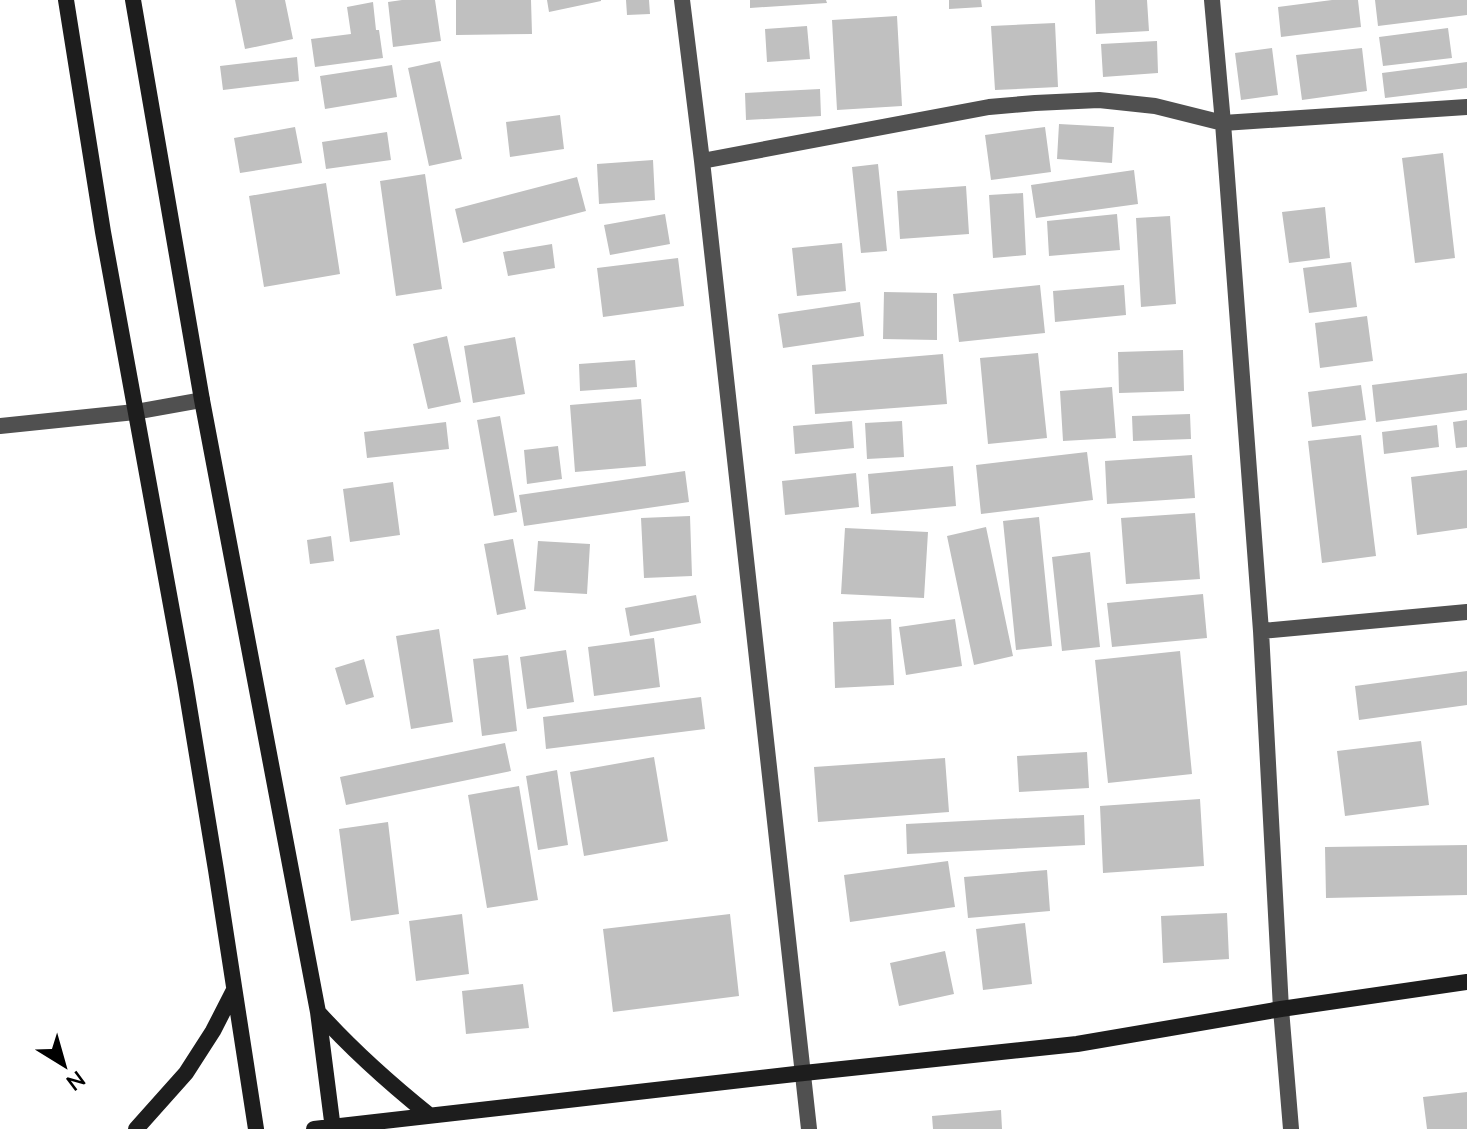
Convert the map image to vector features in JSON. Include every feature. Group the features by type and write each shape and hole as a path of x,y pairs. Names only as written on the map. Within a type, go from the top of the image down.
{"street":[{"path":"66,0 103,232 187,697 256,1129"},
{"path":"133,0 202,400 318,1012 333,1128"},
{"path":"682,0 809,1129"},
{"path":"1212,0 1261,631 1281,1009 1291,1129"},
{"path":"702,161 989,107 1035,103 1099,100 1155,106 1223,123 1467,107"},
{"path":"0,426 135,412 202,400"},
{"path":"1261,631 1467,612"},
{"path":"314,1129 1077,1044 1281,1009 1467,982"},
{"path":"136,1129 186,1073 233,992"},
{"path":"318,1012 380,1075 429,1115"},
{"path":"442,1129 458,1112"}],"building":[{"path":"235,0 285,0 293,39 245,49"},
{"path":"435,0 441,41 393,47 388,2"},
{"path":"456,0 531,0 532,34 456,35"},
{"path":"547,0 601,0 601,1 549,12"},
{"path":"626,0 649,0 650,14 627,15"},
{"path":"750,0 826,0 827,3 750,8"},
{"path":"949,0 981,0 982,7 949,9"},
{"path":"1095,0 1147,0 1149,31 1096,34"},
{"path":"1358,0 1361,27 1281,37 1278,7"},
{"path":"1375,0 1467,0 1467,15 1378,26"},
{"path":"373,2 383,58 315,67 311,39 351,34 347,7"},
{"path":"897,16 902,106 837,110 832,20"},
{"path":"1055,23 1058,87 995,90 991,26"},
{"path":"807,26 810,59 767,62 765,29"},
{"path":"1448,28 1452,58 1383,66 1379,37"},
{"path":"1157,41 1158,73 1103,77 1101,44"},
{"path":"1272,48 1278,95 1241,100 1235,53"},
{"path":"1362,48 1367,91 1302,100 1296,55"},
{"path":"297,57 299,81 223,90 220,66"},
{"path":"440,61 462,159 429,166 408,68"},
{"path":"1467,62 1467,88 1385,98 1382,73"},
{"path":"392,65 397,97 325,109 320,76"},
{"path":"820,89 821,116 746,120 745,93"},
{"path":"560,115 564,149 510,157 506,122"},
{"path":"1059,124 1114,127 1112,163 1057,159"},
{"path":"295,127 302,163 240,173 234,138"},
{"path":"1045,127 1051,172 991,180 985,135"},
{"path":"387,132 391,160 326,169 322,142"},
{"path":"1443,153 1455,258 1415,263 1402,158"},
{"path":"653,160 655,200 599,204 597,164"},
{"path":"878,164 887,251 861,253 852,167"},
{"path":"1134,170 1138,204 1036,218 1031,185"},
{"path":"425,174 442,289 396,296 380,181"},
{"path":"577,177 586,211 463,243 455,209"},
{"path":"326,183 340,274 264,287 249,196"},
{"path":"966,186 969,234 900,239 897,191"},
{"path":"1023,193 1026,255 993,258 989,195"},
{"path":"1325,207 1330,258 1289,263 1282,212"},
{"path":"665,214 670,244 610,255 604,225"},
{"path":"1117,214 1120,250 1049,256 1047,221"},
{"path":"1170,216 1176,304 1141,307 1136,218"},
{"path":"842,243 846,291 797,296 792,248"},
{"path":"552,244 555,268 508,276 503,252"},
{"path":"678,258 684,306 603,317 597,268"},
{"path":"1351,262 1357,307 1309,313 1303,268"},
{"path":"1040,285 1045,333 959,342 953,294"},
{"path":"1124,285 1126,315 1055,322 1053,291"},
{"path":"884,292 937,293 937,340 883,339"},
{"path":"860,302 864,336 783,348 778,314"},
{"path":"1367,316 1373,361 1320,368 1315,323"},
{"path":"447,336 461,402 428,409 413,344"},
{"path":"515,337 525,394 473,403 464,346"},
{"path":"1183,350 1184,391 1119,393 1118,352"},
{"path":"1038,353 1047,438 988,444 980,358"},
{"path":"943,354 947,404 815,414 812,365"},
{"path":"635,360 637,387 580,391 579,364"},
{"path":"1467,373 1467,410 1376,422 1372,385"},
{"path":"1361,385 1366,420 1312,427 1308,392"},
{"path":"1112,387 1116,438 1063,441 1060,391"},
{"path":"641,399 646,466 575,472 570,405"},
{"path":"1190,414 1191,439 1133,441 1132,416"},
{"path":"500,416 517,512 494,516 477,420"},
{"path":"1467,420 1467,447 1456,448 1453,422"},
{"path":"852,421 854,448 795,454 793,426"},
{"path":"902,421 904,457 867,459 865,423"},
{"path":"446,422 449,449 367,458 364,432"},
{"path":"1437,425 1439,447 1384,454 1382,432"},
{"path":"1361,435 1376,556 1322,563 1308,441"},
{"path":"558,446 562,479 527,484 524,450"},
{"path":"1087,452 1093,500 981,514 976,465"},
{"path":"1192,455 1195,498 1107,504 1105,461"},
{"path":"953,466 956,506 871,514 868,474"},
{"path":"1467,470 1467,528 1417,535 1411,477"},
{"path":"685,471 689,502 524,526 519,495"},
{"path":"856,473 859,507 785,515 782,481"},
{"path":"393,482 400,535 350,542 343,489"},
{"path":"1195,513 1200,579 1126,584 1121,518"},
{"path":"690,516 692,576 644,578 641,518"},
{"path":"1039,517 1052,646 1016,650 1003,521"},
{"path":"986,527 1013,656 974,665 947,536"},
{"path":"845,528 928,532 924,598 841,594"},
{"path":"331,536 334,561 310,564 307,540"},
{"path":"513,539 526,609 497,615 484,544"},
{"path":"538,541 590,544 587,594 534,591"},
{"path":"1090,552 1100,647 1062,651 1052,557"},
{"path":"1203,594 1207,638 1112,647 1107,603"},
{"path":"696,595 701,623 630,636 625,608"},
{"path":"891,619 894,685 835,688 833,622"},
{"path":"955,619 962,666 906,675 899,627"},
{"path":"439,629 453,722 411,729 396,636"},
{"path":"654,638 660,687 594,696 588,647"},
{"path":"566,650 574,702 527,709 520,657"},
{"path":"1180,651 1192,774 1108,783 1095,660"},
{"path":"508,655 517,731 482,736 473,659"},
{"path":"364,659 374,697 346,705 335,668"},
{"path":"1467,671 1467,705 1359,720 1355,686"},
{"path":"701,697 705,729 546,749 543,717"},
{"path":"1421,741 1429,805 1345,816 1337,751"},
{"path":"505,743 511,771 346,805 340,777"},
{"path":"1087,752 1089,788 1019,792 1017,756"},
{"path":"654,757 668,841 584,856 570,772"},
{"path":"945,758 949,812 818,822 814,767"},
{"path":"557,770 568,845 538,850 526,776"},
{"path":"519,786 538,900 487,908 468,795"},
{"path":"1200,799 1204,866 1103,873 1100,806"},
{"path":"1084,815 1085,845 907,854 906,824"},
{"path":"388,822 399,914 351,921 339,829"},
{"path":"1467,845 1467,895 1326,898 1325,847"},
{"path":"948,861 955,907 850,922 844,875"},
{"path":"1047,870 1050,911 968,918 964,877"},
{"path":"1227,913 1229,959 1163,963 1161,916"},
{"path":"462,914 469,974 416,981 409,921"},
{"path":"730,914 739,996 613,1012 603,929"},
{"path":"1025,923 1032,984 983,990 976,929"},
{"path":"945,951 954,994 899,1006 890,963"},
{"path":"523,984 529,1028 466,1034 462,991"},
{"path":"1467,1092 1467,1129 1427,1129 1423,1097"},
{"path":"1001,1110 1002,1129 933,1129 932,1116"}]}
